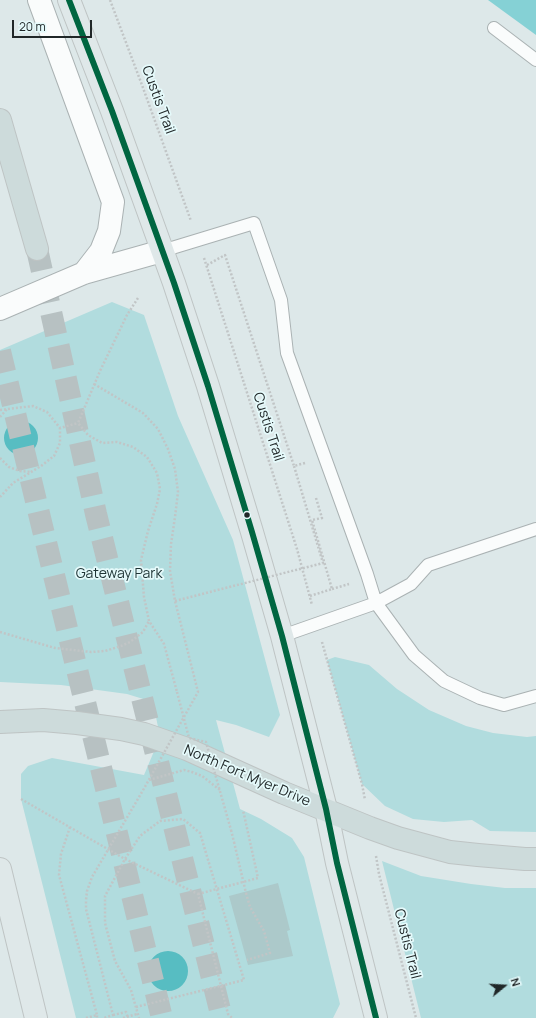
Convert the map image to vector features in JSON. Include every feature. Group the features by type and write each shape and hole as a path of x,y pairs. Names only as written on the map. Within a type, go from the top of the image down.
{"highway":[{"path":"0,120 37,249"},
{"name":"North Fort Myer Drive","path":"0,722 43,720 121,729 144,734 187,749 284,793 398,838 450,852 525,860 536,859"}],"main road":[{"path":"69,0 112,111 162,251 210,394 252,532 282,636 326,809 337,864 376,1018"},
{"path":"0,869 36,1018"}],"street":[{"path":"39,0 113,202 109,231 101,251 84,273"},
{"path":"0,309 84,273 162,251"}],"lane":[{"path":"494,28 536,60"},
{"path":"162,251 254,222 281,300 287,353 367,574 376,603 414,655 444,681 480,698 504,705 536,696"},
{"path":"282,636 376,603 410,584 428,565 536,529"}],"path":[{"name":"Custis Trail","path":"110,0 186,207"},
{"name":"Custis Trail","path":"294,466 225,255 207,265 310,596 332,589"},
{"path":"78,423 94,384 127,315 138,298"},
{"path":"94,384 143,413 158,429 168,449 175,469 178,492 171,544 170,571 175,601 198,692 92,877 87,891 86,909 114,1015"},
{"path":"0,410 33,406 47,412 60,428 60,443 54,456 32,472 13,483 0,498"},
{"path":"0,417 7,409"},
{"path":"60,428 78,423"},
{"path":"78,423 88,435 102,443 118,442 133,447 147,457 157,473 160,489 141,560 144,597 149,621 164,644 189,738 206,742 250,907 264,931 270,953 247,960"},
{"path":"0,458 9,467 32,472"},
{"path":"175,601 323,563 294,466 306,463"},
{"path":"316,497 322,518 312,520 332,589 349,584"},
{"path":"0,632 56,648 92,652 105,651 130,642 143,632 149,621"},
{"path":"324,650 362,784"},
{"path":"148,781 184,770 202,776 220,790"},
{"path":"21,799 125,859 198,894 258,878 243,810"},
{"path":"136,1007 244,980 200,833 183,819 160,821 140,836 125,859 105,896 105,923 116,961 131,990 138,1018"},
{"path":"70,827 61,854 59,875 97,1017 86,1018"},
{"name":"Custis Trail","path":"379,874 416,1018"},
{"path":"198,894 228,1014 232,1018"},
{"path":"104,1018 126,1012 128,1018"},
{"path":"123,1018 137,1014"}],"green space":[{"name":"Gateway Park","path":"112,302 144,315 178,416 233,540 280,715 269,737 236,725 216,720 240,809 261,819 292,838 304,857 340,1004 333,1018 76,1018 21,799 21,774 28,766 52,758 144,775 160,737 153,702 127,694 61,685 0,682 0,350"},
{"path":"335,657 369,665 397,689 429,710 466,726 493,733 527,737 536,736 536,832 490,831 472,820 444,822 413,819 385,806 362,784 327,660"},
{"path":"382,861 421,876 505,888 536,888 536,1018 421,1018"}],"shaded area":[{"path":"488,0 536,0 536,35"},
{"path":"18,421 24,421 33,426 37,432 37,444 33,450 24,455 18,455 9,450 4,441 4,435 9,426"},
{"path":"168,951 176,953 182,957 186,963 188,971 186,979 182,985 176,989 168,991 160,989 154,985 150,979 148,971 150,963 154,957 160,953"}],"building":[{"path":"278,883 290,930 287,931 293,956 248,965 229,896"}],"tunnel":[{"path":"37,249 96,514 222,1018"},
{"path":"0,351 162,1018"}],"transit line":[{"path":"69,0 112,111 174,283 208,386 282,636 326,809 337,863 376,1018"}]}
